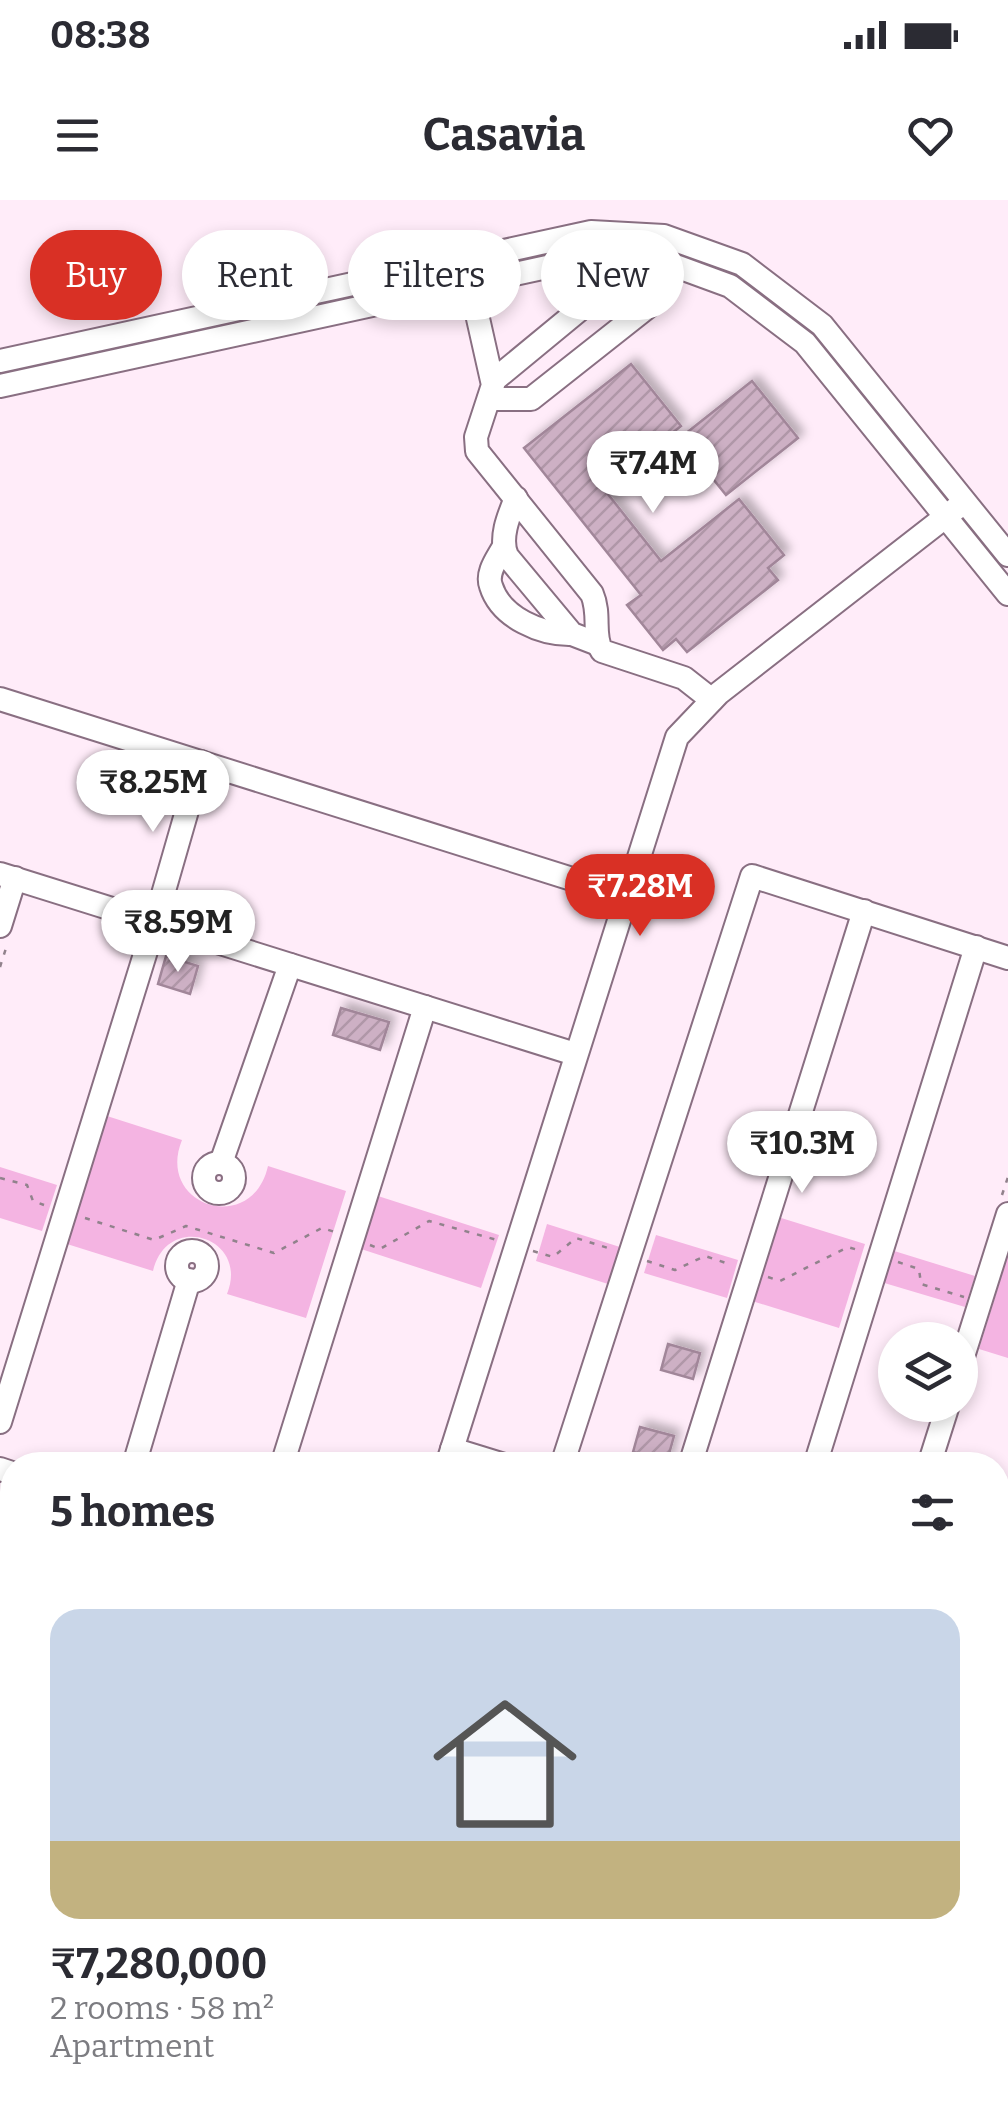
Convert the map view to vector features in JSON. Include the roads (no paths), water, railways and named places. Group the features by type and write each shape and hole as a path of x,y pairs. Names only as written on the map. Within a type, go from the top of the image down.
{"street":[{"path":"0,360 591,232 664,236 742,264 822,326 1008,555"},
{"path":"521,272 593,257 659,260 730,286 805,343 1008,594"},
{"path":"0,386 348,310"},
{"path":"477,320 491,390 476,437 477,451 592,594 602,651 684,678 712,700"},
{"path":"491,390 570,320"},
{"path":"491,390 531,399 632,320"},
{"path":"516,498 490,585 517,618 539,630 572,634 598,644"},
{"path":"452,1452 678,737 712,700 965,502"},
{"path":"503,548 572,634"},
{"path":"0,699 626,896"},
{"path":"0,1422 201,762"},
{"path":"4,932 7,876 575,1054"},
{"path":"566,1452 752,876 1008,958"},
{"path":"694,1452 864,911"},
{"path":"819,1452 976,947"},
{"path":"222,1163 290,965"},
{"path":"286,1452 425,1007"},
{"path":"974,1322 1008,1214"},
{"path":"138,1452 189,1280"},
{"path":"933,1452 943,1422"}]}
